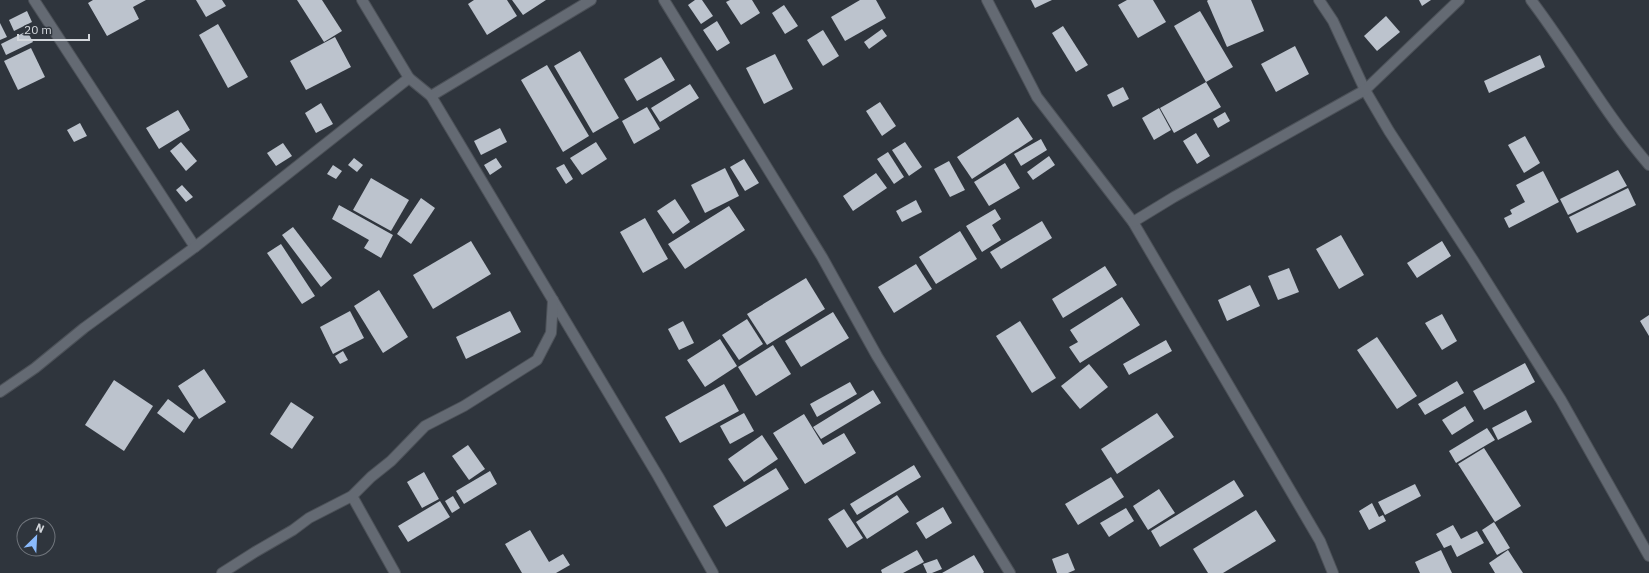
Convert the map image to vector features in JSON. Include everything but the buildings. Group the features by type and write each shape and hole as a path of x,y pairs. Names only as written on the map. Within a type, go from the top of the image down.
{"street":[{"path":"34,0 195,247"},
{"path":"362,0 409,78 431,96 658,476 713,573"},
{"path":"431,96 591,0"},
{"path":"664,0 819,251 877,356 1010,573"},
{"path":"986,0 1037,97 1133,222 1320,541 1333,573"},
{"path":"1319,0 1333,21 1365,90 1388,131 1473,260 1557,394 1649,556"},
{"path":"1133,222 1181,193 1365,90 1459,0"},
{"path":"1531,0 1555,32 1627,139 1649,165"},
{"path":"0,392 35,368 84,328 195,247 409,78"},
{"path":"222,573 293,530 309,518 352,496 371,477 391,461 425,426 492,389 537,360 551,333 553,300"},
{"path":"352,496 395,573"}]}
